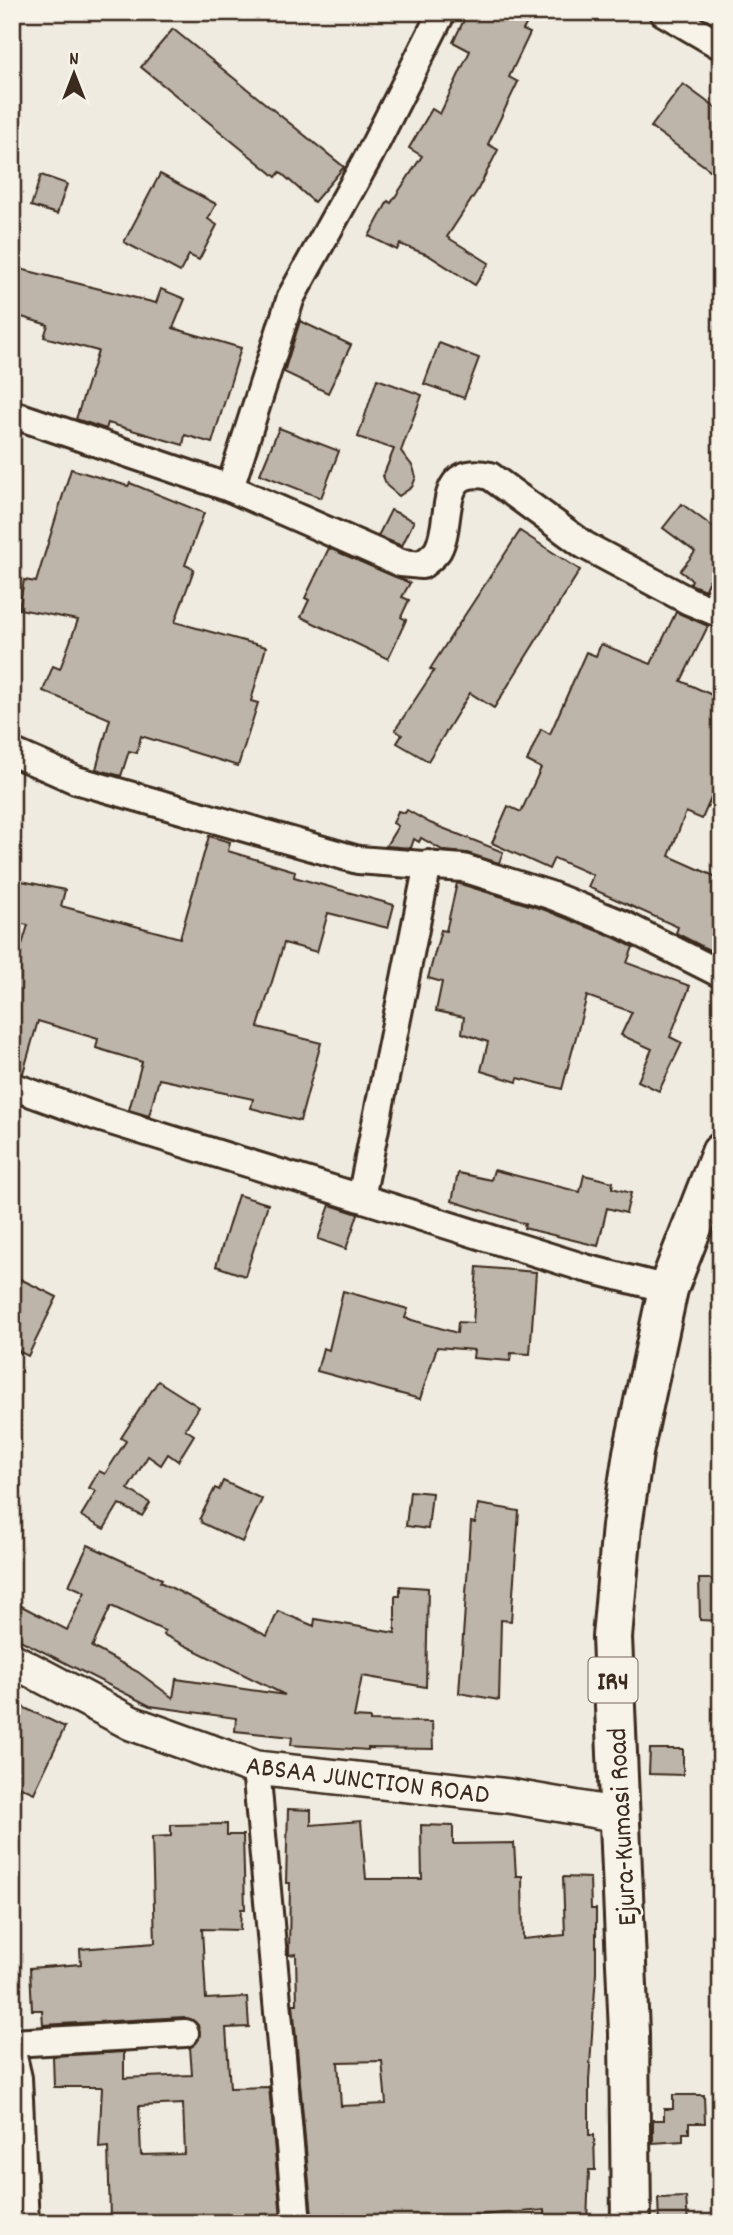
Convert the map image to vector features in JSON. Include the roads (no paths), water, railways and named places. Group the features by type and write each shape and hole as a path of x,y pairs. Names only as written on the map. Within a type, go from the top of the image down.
{"main road":[{"name":"Ejura-Kumasi Road","path":"631,2223 629,2033 612,1637 622,1526 633,1453 668,1289 709,1213 721,1153"}],"street":[{"path":"230,488 291,298 369,156 442,12"},
{"path":"663,12 721,46"},
{"path":"12,414 230,488 401,563 422,565 438,551 447,502 456,481 474,472 490,475 584,545 689,601 721,614"},
{"path":"12,752 76,780 346,858 463,868 550,895 622,924 721,974"},
{"path":"361,1198 428,864"},
{"path":"12,1086 95,1116 585,1268 668,1289"},
{"name":"ABSAA JUNCTION ROAD","path":"12,1660 131,1723 256,1768 509,1796 619,1815"},
{"path":"256,1768 297,2223"},
{"path":"12,2043 185,2033"},
{"path":"12,2052 25,2223"}]}
